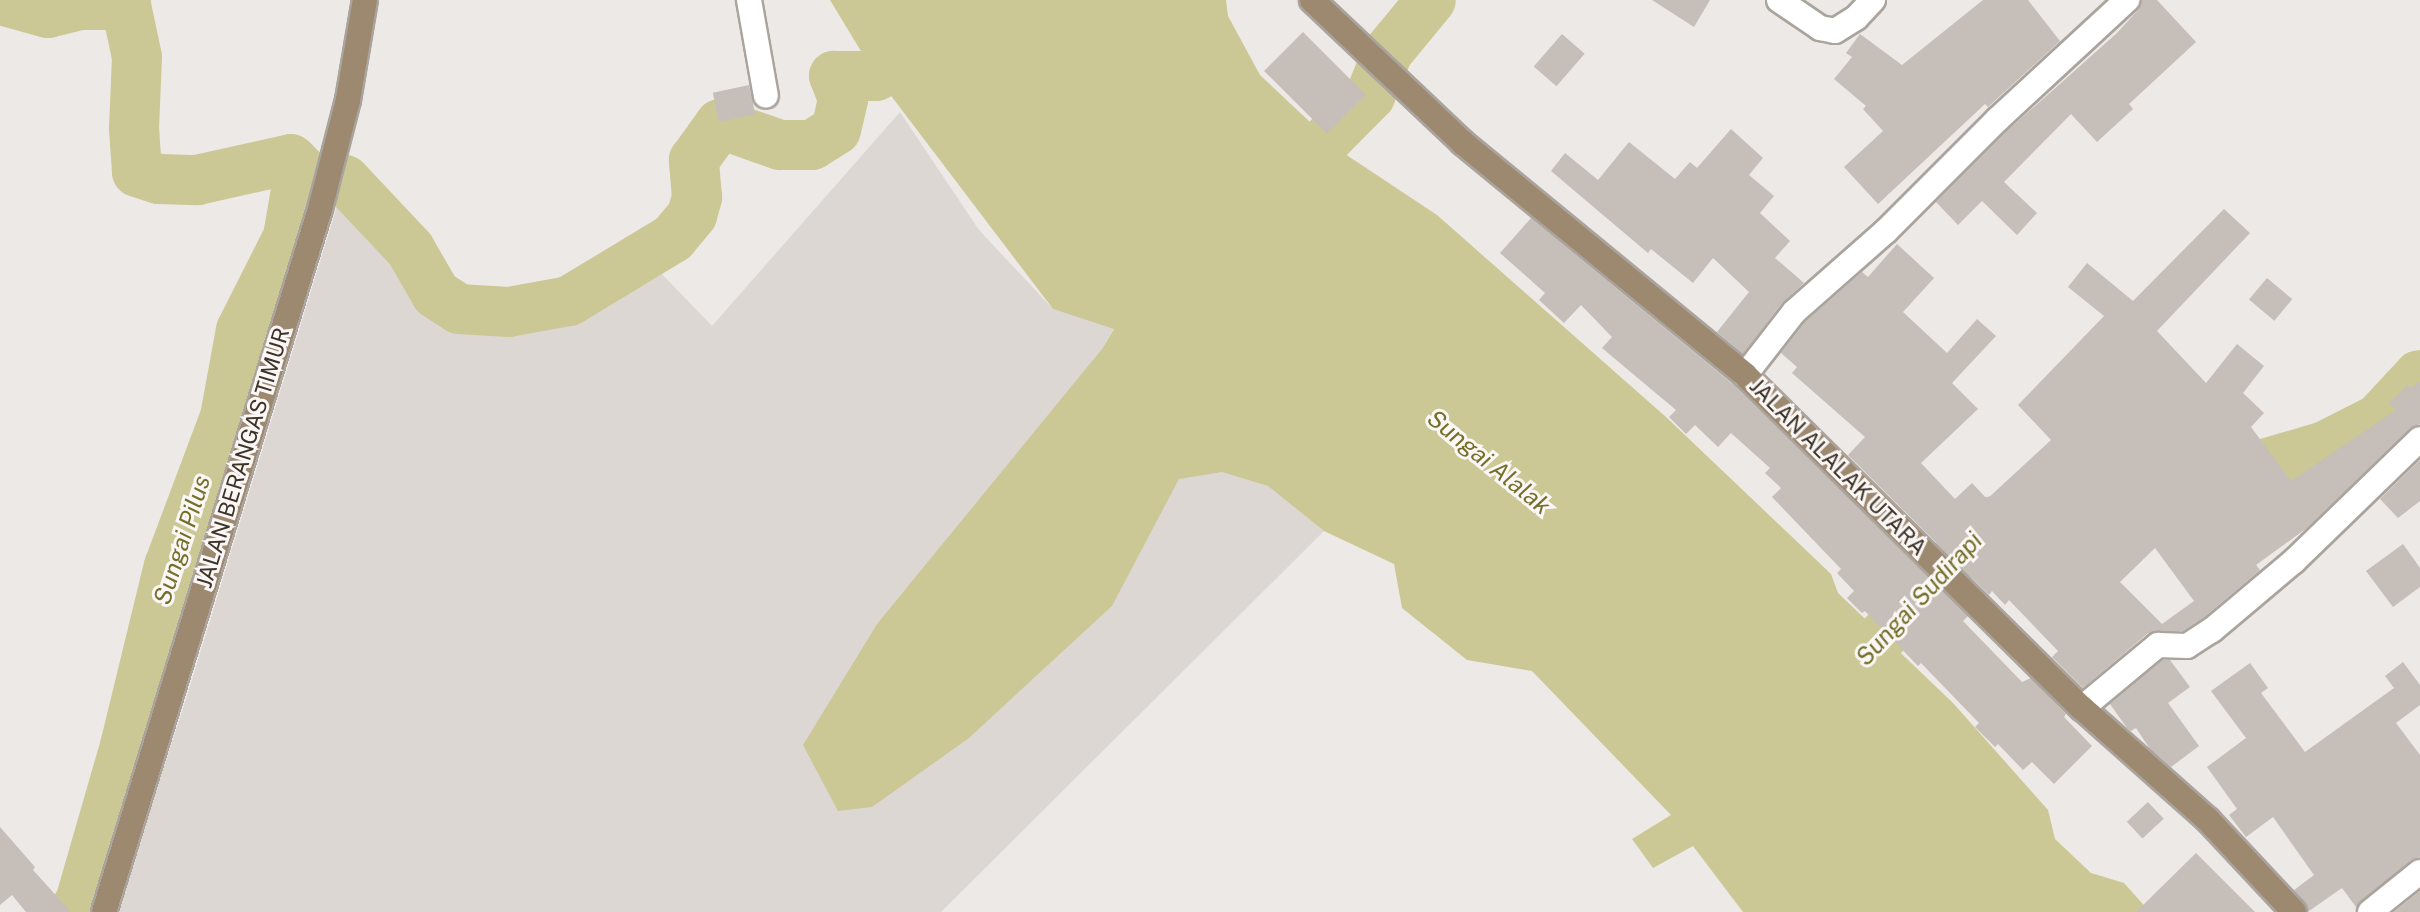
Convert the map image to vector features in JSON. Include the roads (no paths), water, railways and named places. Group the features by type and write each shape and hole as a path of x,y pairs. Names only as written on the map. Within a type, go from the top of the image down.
{"main road":[{"name":"JALAN BERANGAS TIMUR","path":"104,912 320,209 365,0"},
{"name":"JALAN ALALAK UTARA","path":"1312,0 1463,143 1745,375 2082,708 2208,820 2294,912"}],"street":[{"path":"749,0 766,96"},
{"path":"1779,0 1820,28 1835,31 1856,18 1873,0"},
{"path":"1745,375 1794,312 1886,231 1998,119 2127,0"},
{"path":"2082,708 2158,645 2187,646 2212,630 2294,561 2420,439"},
{"path":"2370,912 2420,872"}],"water":[{"name":"Sungai Alalak","path":"830,0 1226,0 1228,16 1260,75 1342,152 1437,215 1666,417 1831,574 1838,593 1953,703 2048,810 2055,839 2091,873 2124,883 2150,912 1743,912 1693,846 1653,868 1632,839 1671,815 1532,671 1467,660 1402,608 1394,564 1324,531 1268,486 1222,472 1179,479 1112,606 969,738 872,807 838,811 803,745 877,624 1102,349 1114,329 1053,309 876,76"}],"waterway":[{"name":"Sungai Pilus","path":"1,0 48,13 81,5 126,5 137,57 134,128 137,172 159,179 197,180 291,159 309,177 345,180 410,249 436,294 459,309 509,312 569,301 673,238 692,215 697,197 694,160 720,124 780,145 812,145 836,130 843,99 834,76 876,76 979,0"},
{"path":"1281,186 1370,96 1388,52 1431,0"},
{"name":"Sungai Pilus","path":"73,912 80,902 125,746 169,566 225,417 241,330 288,237 296,190 309,177"},
{"name":"Sungai Sudirapi","path":"2222,490 2233,493 2257,466 2325,446 2378,419 2419,375"},
{"name":"Sungai Sudirapi","path":"1837,684 1991,522 2007,519"}]}
